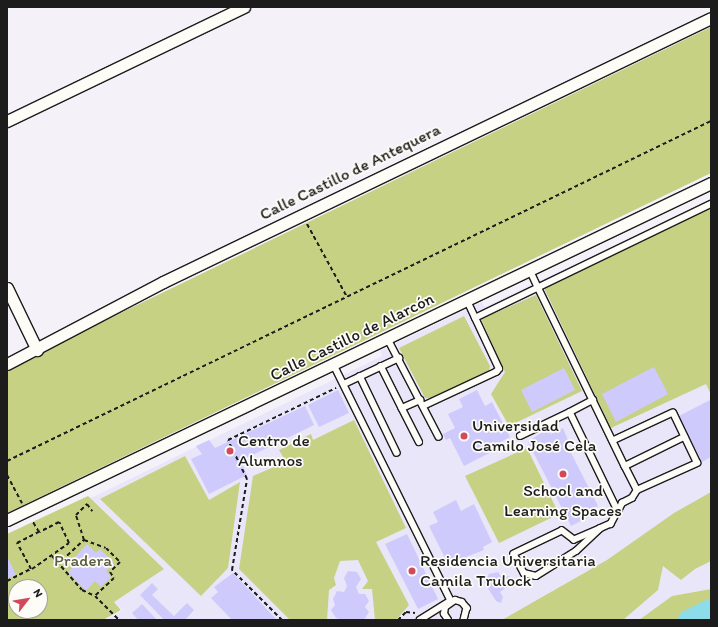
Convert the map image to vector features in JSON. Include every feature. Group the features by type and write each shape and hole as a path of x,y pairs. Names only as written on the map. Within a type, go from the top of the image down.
{"street":[{"path":"7,121 244,7"},
{"name":"Calle Castillo de Antequera","path":"7,364 163,282 711,18"},
{"name":"Calle Castillo de Alarcón","path":"7,520 334,365 711,183"},
{"path":"7,288 36,350"}],"lane":[{"path":"475,318 711,204"},
{"path":"530,270 637,490"},
{"path":"423,406 496,372 499,369 467,301"},
{"path":"388,339 440,437"},
{"path":"344,384 399,358"},
{"path":"334,365 451,601"},
{"path":"381,366 419,442"},
{"path":"360,376 397,453"},
{"path":"402,408 420,400"},
{"path":"520,436 593,400"},
{"path":"570,412 618,511"},
{"path":"600,529 576,551 536,576 524,573 514,554 562,531 574,540 611,524 622,503 632,498 637,490 697,463 673,414 613,441"},
{"path":"625,466 684,437"},
{"path":"422,619 451,601 458,600 465,604 467,611 464,620"},
{"path":"448,620 444,611 451,601"}],"path":[{"path":"7,461 711,121"},
{"path":"302,214 346,298"},
{"path":"282,620 232,570 246,478 228,440 344,384"},
{"path":"7,475 26,511"},
{"path":"84,540 76,515 87,504 92,511"},
{"path":"33,522 39,532"},
{"path":"7,581 31,569 69,543 59,522 17,542 31,569"},
{"path":"57,565 84,540"},
{"path":"84,540 106,548 120,562 110,572 114,578 95,596"},
{"path":"52,556 57,565 82,590 95,596 119,620"}],"shaded area":[{"name":"Universidad Camilo José Cela","path":"711,199 711,589 672,596 639,620 105,620 123,610 114,602 88,496 91,498 382,356 380,351 386,348 389,353 398,348 396,343 482,302 485,307"}],"green space":[{"path":"711,27 711,173 7,513 7,368"},
{"path":"711,208 711,395 706,384 611,428 544,288"},
{"path":"536,295 582,391 509,426 491,394 505,372 481,319"},
{"path":"464,316 490,366 489,371 430,398 425,398 399,348"},
{"path":"354,420 406,528 376,542 409,605 396,620 375,620 372,589 362,589 368,581 358,560 340,561 334,578 336,585 329,590 327,620 290,620 239,569 253,476 286,462 279,450 311,434 313,440"},
{"path":"527,448 559,514 499,543 465,476"},
{"path":"185,456 209,500 240,482 228,568 201,596 100,499"},
{"path":"711,492 711,561 695,569 681,580 663,566 658,590 623,620 502,620 607,560 674,513"},
{"name":"Pradera","path":"88,496 164,569 114,602 121,610 103,620 7,620 7,534"},
{"path":"711,589 711,620 639,620 672,596"}],"building":[{"path":"654,367 668,394 616,422 602,394"},
{"path":"564,368 575,390 532,412 521,390"},
{"path":"338,390 349,413 319,427 308,405"},
{"path":"477,390 485,406 492,402 510,437 499,443 501,447 464,466 450,438 446,440 443,434 455,428 448,414 463,407 459,399"},
{"path":"710,400 711,457 702,462 679,416"},
{"name":"Centro de Alumnos","path":"305,406 314,425 240,461 247,475 209,494 191,459 202,454 196,446 209,440 215,448"},
{"name":"School and Learning Spaces","path":"548,428 551,434 563,428 568,440 565,441 598,506 586,512 589,517 571,526 528,442"},
{"path":"456,500 461,511 474,504 492,542 483,547 484,550 448,564 429,526 438,522 433,512"},
{"name":"Residencia Universitaria Camila Trulock","path":"407,534 438,599 418,609 385,544"},
{"path":"87,544 96,553 100,549 114,563 106,571 111,577 101,587 95,581 86,591 68,572 77,563 73,559"},
{"path":"7,556 16,575 7,579"},
{"path":"348,571 357,572 361,579 356,587 359,594 365,594 369,601 365,607 369,612 364,620 343,620 336,618 331,610 335,605 333,599 337,591 344,592 347,586 344,578"},
{"path":"498,572 502,578 509,576 514,582 500,592 503,597 501,603 496,601 484,582 489,574"},
{"path":"233,573 277,620 232,620 211,598 218,592 214,587"},
{"path":"152,583 158,589 152,595 174,616 187,603 194,610 185,620 164,620 140,595"},
{"path":"142,604 157,620 138,620 132,613"}],"waterway":[{"path":"688,620 711,609"}],"place":[{"name":"Universidad Camilo José Cela","path":"464,436"},
{"name":"Centro de Alumnos","path":"230,451"},
{"name":"School and Learning Spaces","path":"563,474"},
{"name":"Residencia Universitaria Camila Trulock","path":"412,571"}]}
